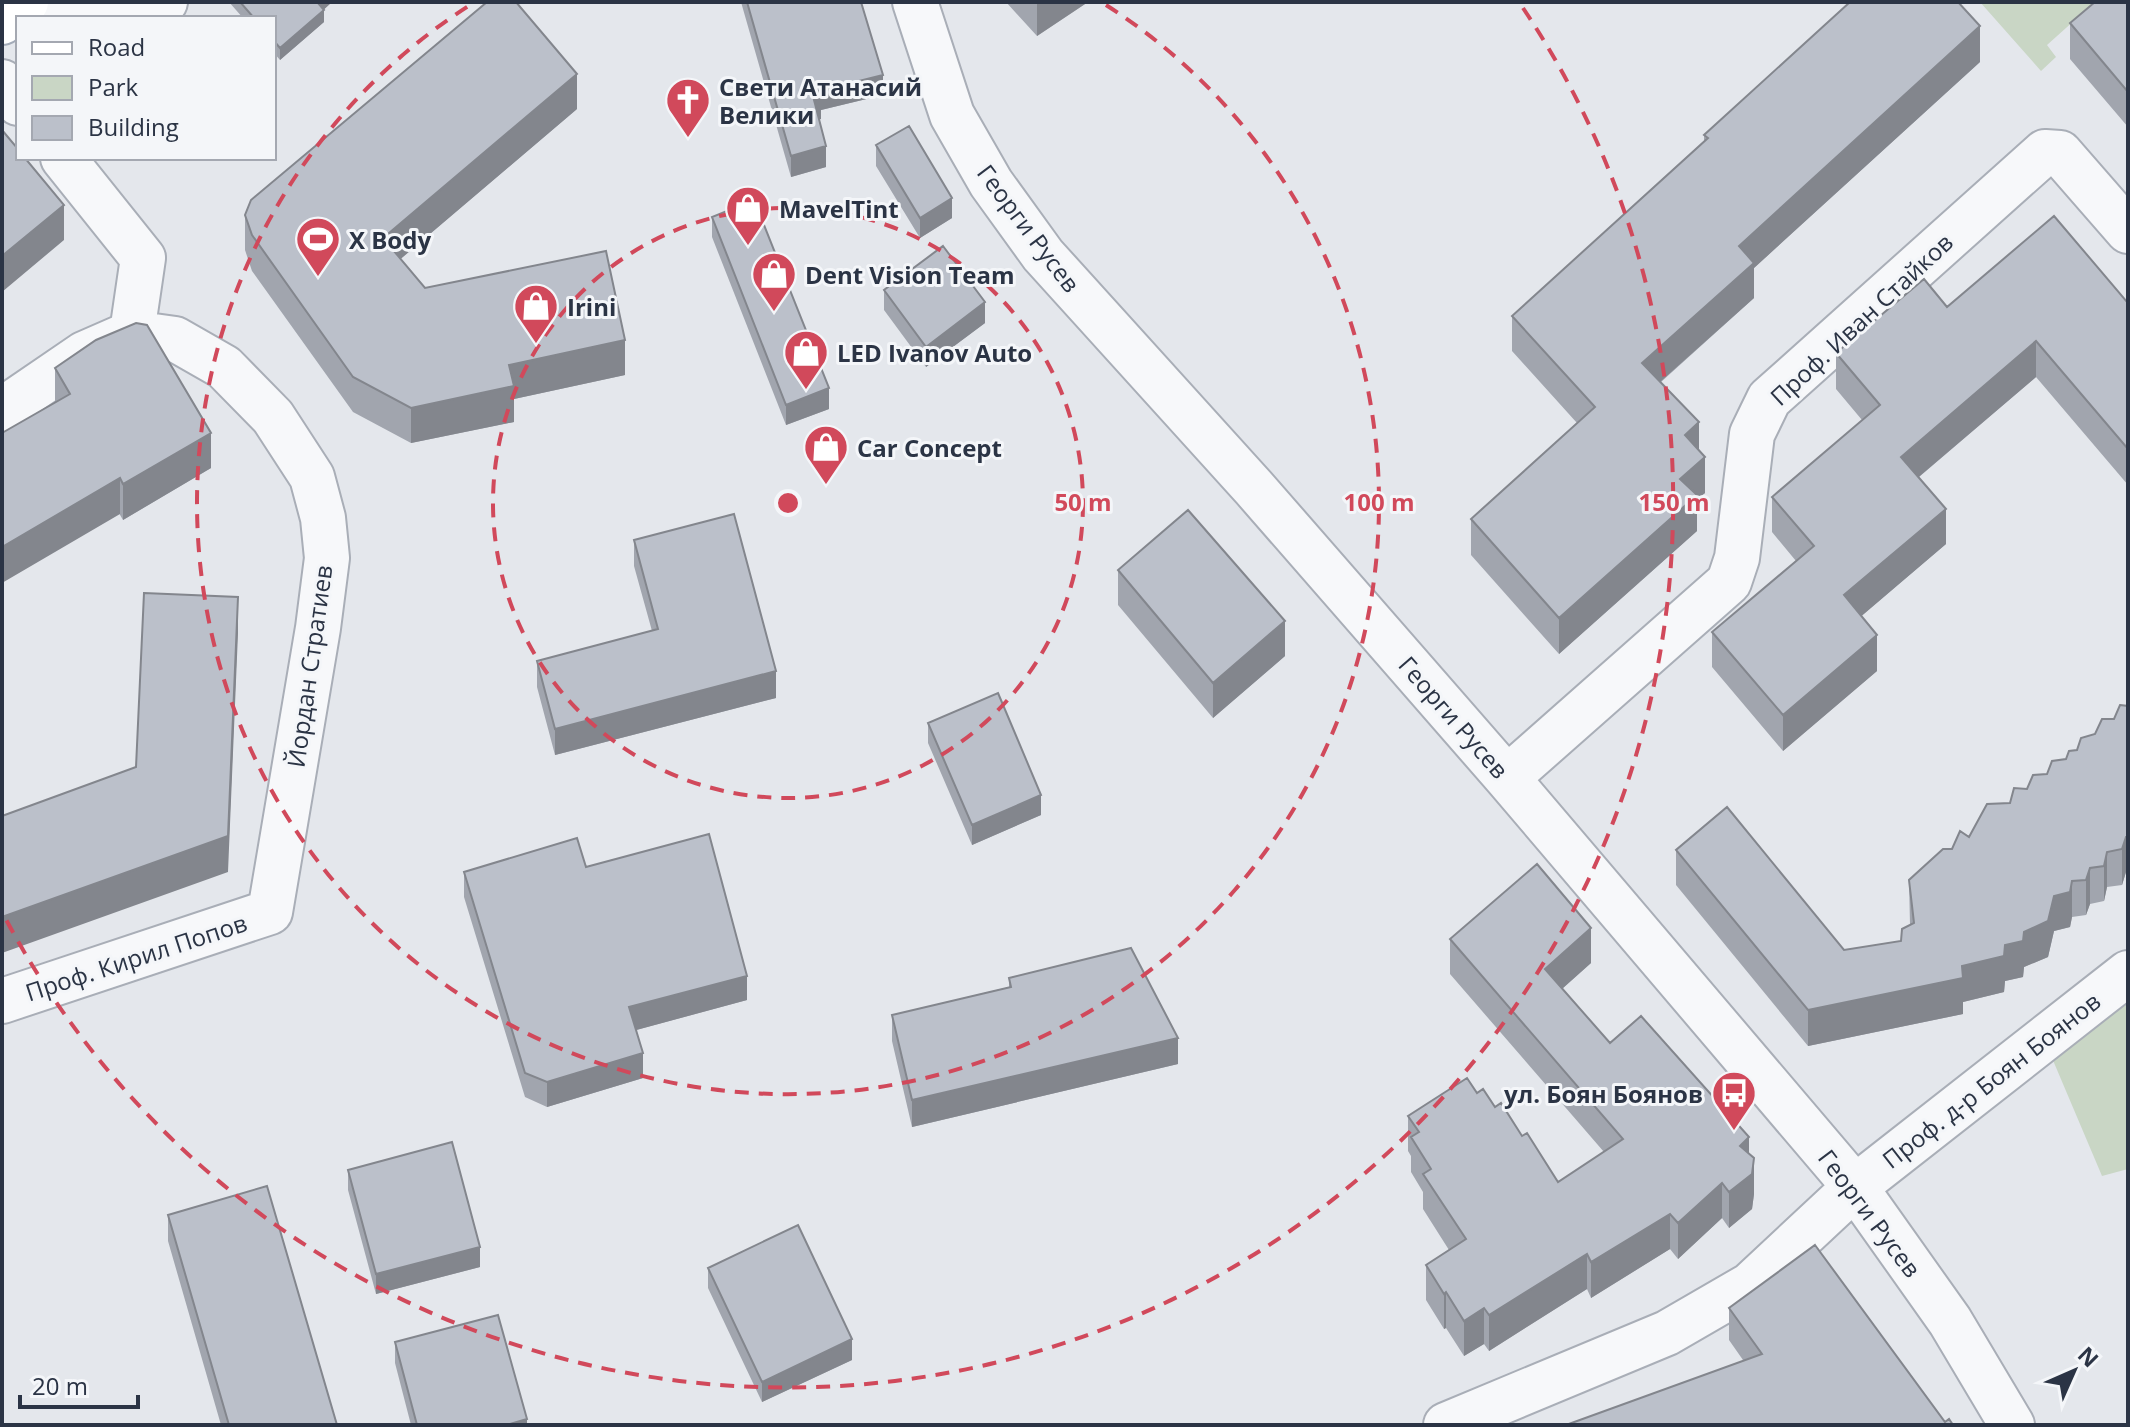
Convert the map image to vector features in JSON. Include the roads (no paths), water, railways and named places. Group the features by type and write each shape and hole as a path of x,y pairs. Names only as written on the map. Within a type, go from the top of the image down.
{"street":[{"path":"15,11 151,13 165,2"},
{"name":"Георги Русев","path":"915,2 952,115 991,183 1043,255 1254,488 1507,778 1855,1187 1950,1321 2012,1425"},
{"path":"2,82 16,100"},
{"name":"Проф. Иван Стайков","path":"1507,778 1729,582 1737,558 1752,434 1769,399 2045,152 2060,153 2128,231"},
{"path":"2,410 84,354 132,333 143,258 65,160"},
{"name":"Йордан Стратиев","path":"132,333 175,339 224,367 273,417 312,477 323,518 327,558 318,628 270,912"},
{"name":"Проф. Кирил Попов","path":"2,1001 270,912"},
{"name":"Проф. д-р Боян Боянов","path":"1446,1425 1683,1326 1750,1285 1855,1187 2128,973"}],"place":[{"name":"Свети Атанасий Велики","path":"688,139"},
{"name":"MavelTint","path":"748,247"},
{"name":"X Body","path":"318,278"},
{"name":"Dent Vision Team","path":"774,313"},
{"name":"Irini","path":"536,345"},
{"name":"LED Ivanov Auto","path":"806,391"},
{"name":"Car Concept","path":"826,486"},
{"name":"ул. Боян Боянов","path":"1734,1132"}]}
